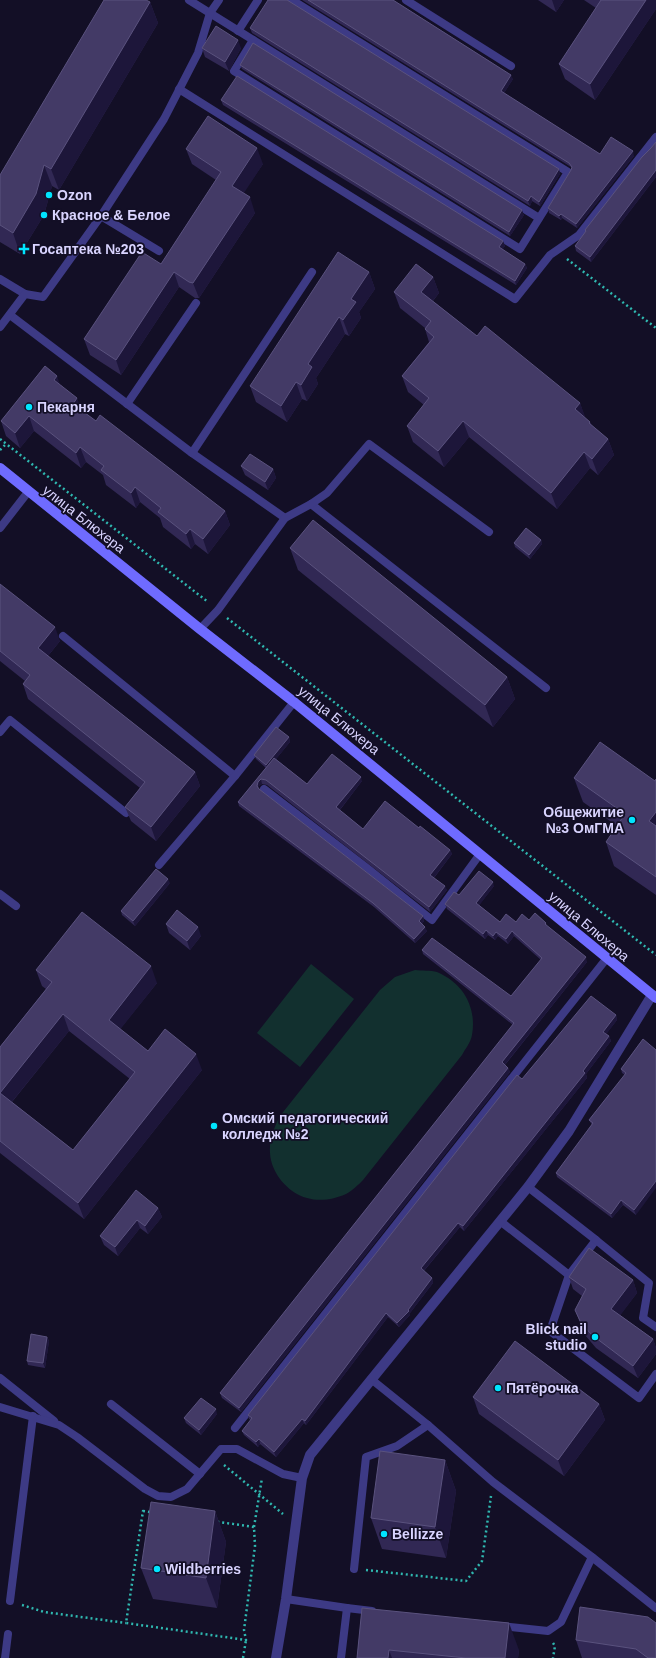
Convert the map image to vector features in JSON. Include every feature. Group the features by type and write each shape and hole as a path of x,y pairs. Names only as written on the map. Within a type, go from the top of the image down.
{"street":[{"name":"улица Блюхера","path":"0,468 200,629 294,702 654,997"},
{"path":"276,1658 286,1599 302,1478 310,1455 528,1188 568,1131 654,997"}],"lane":[{"path":"189,0 539,218"},
{"path":"0,279 25,294 43,297 101,216 164,118 198,53 210,13 219,0"},
{"path":"238,31 258,0"},
{"path":"253,40 234,71 520,249 568,172 292,0"},
{"path":"406,0 511,66"},
{"path":"179,89 515,299 550,255 579,235 656,137"},
{"path":"101,216 160,251"},
{"path":"192,453 312,272"},
{"path":"0,327 25,294"},
{"path":"127,404 196,303"},
{"path":"10,315 192,453 285,518"},
{"path":"200,629 218,610 285,518 311,504 327,493 369,444 489,532"},
{"path":"0,528 28,492"},
{"path":"311,504 546,688"},
{"path":"62,636 235,776"},
{"path":"159,865 235,776 294,702"},
{"path":"0,732 10,720 126,813"},
{"path":"264,789 368,868 432,920 480,854"},
{"path":"0,894 16,906"},
{"path":"235,1428 607,958"},
{"path":"528,1188 649,1283 643,1318 656,1327"},
{"path":"500,1221 569,1275"},
{"path":"596,1240 569,1275 550,1331 639,1398 656,1374"},
{"path":"0,1378 59,1425 145,1489 158,1496 171,1497 187,1489 221,1449 237,1449 283,1474 302,1478"},
{"path":"371,1379 428,1425 493,1482 592,1557 656,1608"},
{"path":"111,1404 200,1474"},
{"path":"0,1407 59,1425"},
{"path":"10,1601 33,1416"},
{"path":"354,1569 366,1457 397,1446 428,1425"},
{"path":"494,1625 548,1631 561,1622 592,1557"},
{"path":"286,1599 378,1612"},
{"path":"341,1658 347,1608"},
{"path":"5,1658 8,1634"}],"path":[{"path":"556,251 656,328"},
{"path":"0,439 656,955"},
{"path":"0,450 6,444"},
{"path":"214,1456 296,1525"},
{"path":"243,1658 246,1640 244,1630 255,1546 254,1527 265,1465"},
{"path":"354,1569 466,1581 482,1561 493,1482"},
{"path":"126,1623 143,1511 254,1527"},
{"path":"10,1601 44,1612 246,1640"}],"green space":[{"path":"311,964 354,999 300,1067 257,1033"},
{"path":"415,970 437,972 461,989 470,1006 472,1015 472,1035 469,1043 462,1055 357,1186 346,1194 317,1200 307,1198 293,1192 277,1175 271,1160 271,1138 280,1116 380,990 395,977"}],"building":[{"path":"104,0 146,0 150,2 51,169 44,165 36,194 13,233 0,225 0,175"},
{"path":"268,0 287,0 559,169 539,202 531,196 528,201 250,28"},
{"path":"308,0 393,0 511,75 501,91 600,154 611,137 633,151 576,224 561,214 559,216 548,208 571,170 572,167 569,163"},
{"path":"601,0 646,0 590,84 559,64"},
{"path":"216,26 238,40 225,62 202,48"},
{"path":"253,43 522,210 509,232 240,65"},
{"path":"237,76 503,241 499,247 525,264 515,281 221,100"},
{"path":"208,116 257,148 232,186 250,197 193,283 174,272 116,360 84,339 142,252 161,264 221,172 186,149"},
{"path":"656,142 656,170 590,257 575,246 586,231 585,230 642,157"},
{"path":"338,252 369,272 351,299 356,302 343,320 339,317 308,364 312,367 301,385 296,382 281,406 250,386"},
{"path":"416,264 433,277 421,292 477,336 485,326 580,403 575,409 608,439 592,459 584,452 551,493 463,421 438,451 407,426 429,398 402,376 434,337 425,329 431,321 394,292"},
{"path":"45,366 57,376 54,380 77,398 73,404 96,421 100,415 225,511 203,539 190,529 186,534 158,512 161,508 135,487 131,493 101,470 104,466 80,447 76,453 29,416 15,433 1,421"},
{"path":"250,454 273,469 265,482 241,466"},
{"path":"313,520 507,677 485,705 290,548"},
{"path":"526,528 541,540 529,555 514,543"},
{"path":"0,584 55,627 38,648 195,772 151,827 125,807 145,782 23,684 30,675 0,651"},
{"path":"276,727 289,737 266,765 254,755"},
{"name":"Общежитие №3 ОмГМА","path":"600,742 655,781 656,779 656,812 649,821 656,826 656,877 606,842 625,814 574,778"},
{"path":"332,754 361,777 336,807 363,829 385,801 450,850 430,875 445,886 429,907 266,780 261,779 257,786 423,916 419,921 425,927 414,939 373,903 238,802 274,758 307,784"},
{"path":"156,869 168,879 133,921 121,911"},
{"path":"479,871 493,882 476,903 500,922 506,914 516,922 522,914 529,920 535,913 546,923 545,924 586,957 502,1062 508,1068 239,1408 220,1393 514,1023 422,950 432,938 511,996 542,958 512,931 506,939 496,932 493,936 486,930 483,934 445,904 454,892 459,895"},
{"path":"177,910 198,927 187,941 166,924"},
{"name":"Омский педагогический колледж №2","path":"82,912 151,966 109,1020 148,1051 165,1029 196,1054 78,1203 0,1141 0,1093 0,1047 52,982 36,970","holes":["63,1014 135,1072 73,1150 0,1093"]},
{"path":"591,996 616,1015 603,1032 609,1036 583,1071 585,1073 463,1226 458,1223 421,1268 432,1278 408,1310 409,1311 397,1323 386,1313 305,1421 302,1419 274,1452 259,1439 256,1442 242,1431 252,1418 248,1415 517,1075 522,1079"},
{"path":"643,1039 656,1050 656,1181 634,1210 621,1200 611,1214 556,1173 593,1123 589,1120 626,1073 621,1069"},
{"path":"136,1190 158,1208 145,1226 137,1220 115,1247 100,1236"},
{"path":"589,1248 633,1280 611,1309 653,1339 633,1366 592,1335 581,1323 575,1310 586,1289 569,1277"},
{"path":"31,1334 47,1337 43,1363 27,1361"},
{"path":"515,1341 599,1404 558,1460 473,1397"},
{"path":"201,1398 216,1409 199,1430 184,1418"},
{"path":"380,1451 445,1460 435,1527 371,1518"},
{"path":"151,1502 215,1511 206,1578 141,1568"},
{"path":"580,1607 648,1617 656,1623 656,1658 648,1658 636,1649 576,1640"},
{"path":"362,1608 509,1623 505,1658 466,1658 389,1650 388,1658 357,1658"}],"place":[{"name":"Ozon","path":"49,195"},
{"name":"Красное & Белое","path":"44,215"},
{"name":"Госаптека №203","path":"24,249"},
{"name":"Пекарня","path":"29,407"},
{"name":"Общежитие №3 ОмГМА","path":"632,820"},
{"name":"Омский педагогический колледж №2","path":"214,1126"},
{"name":"Blick nail studio","path":"595,1337"},
{"name":"Пятёрочка","path":"498,1388"},
{"name":"Bellizze","path":"384,1534"},
{"name":"Wildberries","path":"157,1569"}]}
